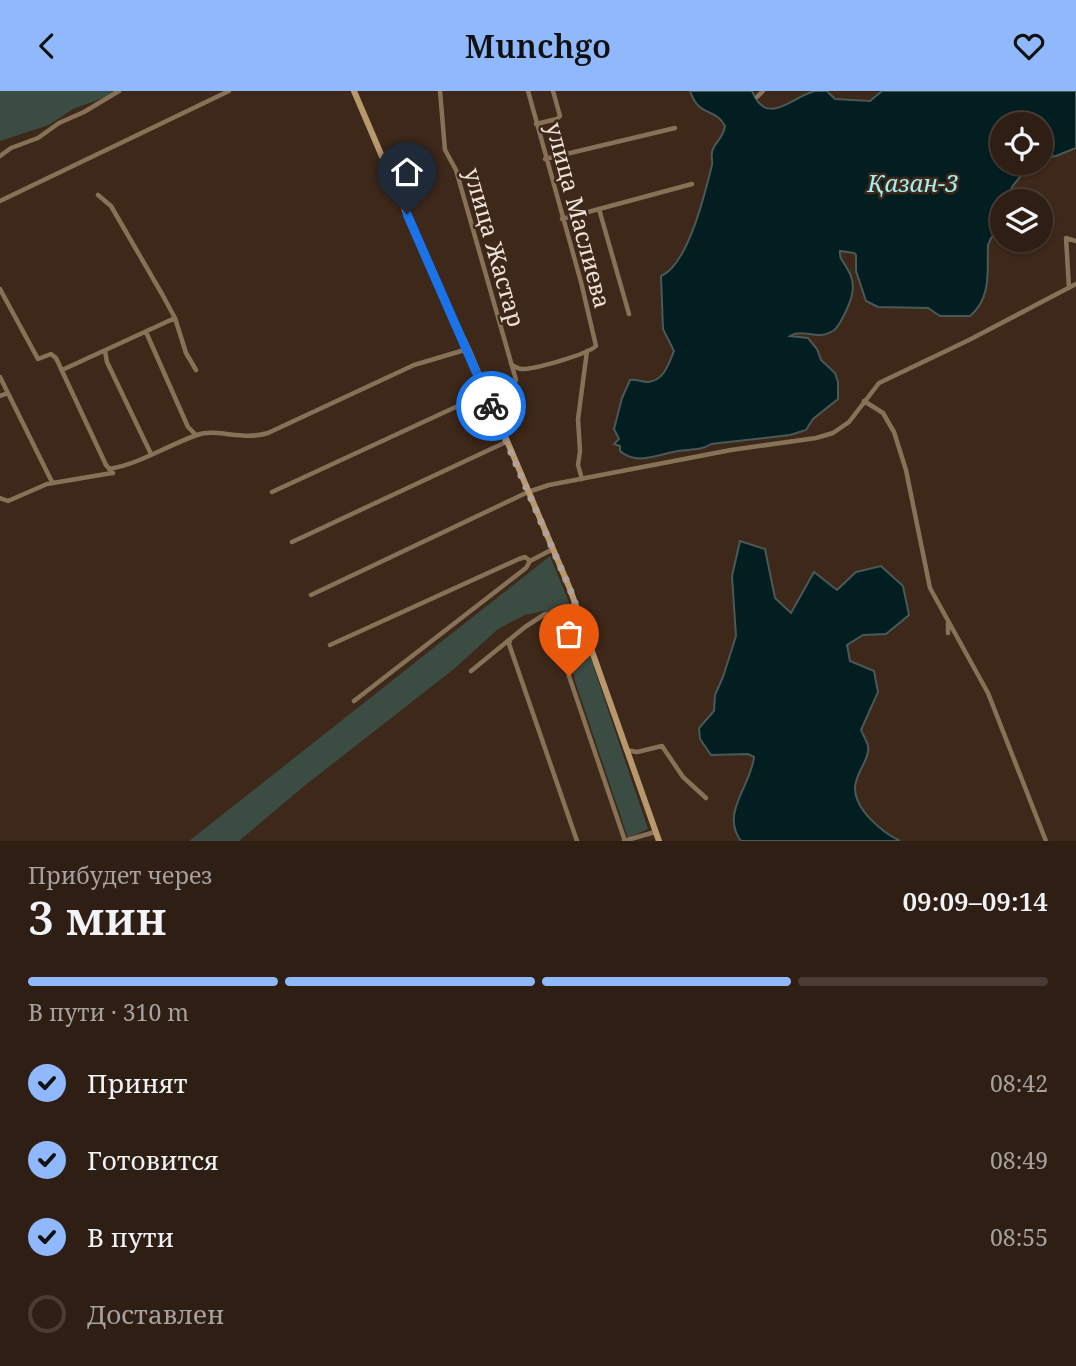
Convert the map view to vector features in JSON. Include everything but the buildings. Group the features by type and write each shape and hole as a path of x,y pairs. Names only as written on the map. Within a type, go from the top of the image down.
{"main road":[{"path":"354,91 553,549 659,841"}],"street":[{"path":"0,156 11,148 38,138 59,123 120,91"},
{"path":"0,201 229,91"},
{"name":"улица Жастар","path":"440,91 445,150 456,170 511,364"},
{"name":"улица Маслиева","path":"528,91 595,341 595,349 587,351"},
{"path":"536,124 557,120 560,116 553,91"},
{"path":"757,97 763,91"},
{"path":"545,159 675,128"},
{"path":"562,219 692,184"},
{"path":"97,195 111,206 175,318 186,353 196,370"},
{"path":"599,209 629,314"},
{"path":"1069,288 1066,238 1076,241"},
{"path":"311,595 528,492 549,485 731,450 816,438 844,427 879,383 1076,284"},
{"path":"0,289 38,359 52,354 62,370 113,473 105,472 53,483 8,501 0,498"},
{"path":"62,370 175,318"},
{"path":"146,332 188,427 197,435"},
{"path":"109,469 197,435 207,433 255,437 268,433 414,365 468,349"},
{"path":"105,351 107,362 151,454"},
{"path":"511,364 525,369 587,351 578,419 578,470 582,479"},
{"path":"272,492 515,383 511,364"},
{"path":"0,377 53,483"},
{"path":"0,396 8,393"},
{"path":"863,401 883,413 900,448 930,588 988,693 1046,841"},
{"path":"292,542 506,442"},
{"path":"354,701 526,568 530,561 553,549"},
{"path":"330,645 519,559 525,557 530,561"},
{"path":"471,671 545,614 575,650"},
{"path":"948,622 948,633"},
{"path":"510,640 509,644 577,841"},
{"path":"590,645 575,650 568,666 569,676 625,841 655,832"},
{"path":"625,750 637,752 662,746 683,777 706,798"}],"green space":[{"path":"0,91 122,91 73,109 49,125 0,141"},
{"path":"550,556 584,639 576,642 554,614 543,611 525,615 498,629 454,669 303,787 239,841 189,841"},
{"path":"588,650 648,829 628,838 574,678 572,664 576,653"}],"water":[{"name":"Қазан-3","path":"690,91 752,91 765,108 773,109 815,91 827,91 835,99 870,101 882,91 1076,91 1076,148 1053,156 1053,112 990,112 990,175 1022,175 1011,189 990,189 988,274 982,301 970,316 940,316 928,308 878,307 866,301 856,271 856,255 840,251 853,287 850,302 840,323 827,334 800,333 790,336 808,338 817,349 821,360 835,373 838,399 813,419 806,430 790,435 711,444 699,449 634,458 620,451 620,446 614,444 619,439 614,429 622,398 630,380 648,382 658,378 665,371 674,351 663,329 661,276 671,269 679,258 694,227 712,165 712,151 725,126 717,116 702,109"},
{"path":"740,541 765,549 775,598 791,613 814,572 837,590 856,572 881,566 903,586 909,615 886,634 863,635 847,645 850,661 874,671 878,692 861,730 868,751 857,777 856,796 864,812 885,832 900,841 741,841 735,831 735,810 754,757 748,754 711,755 700,739 699,728 714,711 715,695 736,636 732,576"}],"way so far":[{"path":"491,406 570,589 590,645 575,650 569,661 569,676"}],"route":[{"path":"407,214 491,406"}]}
